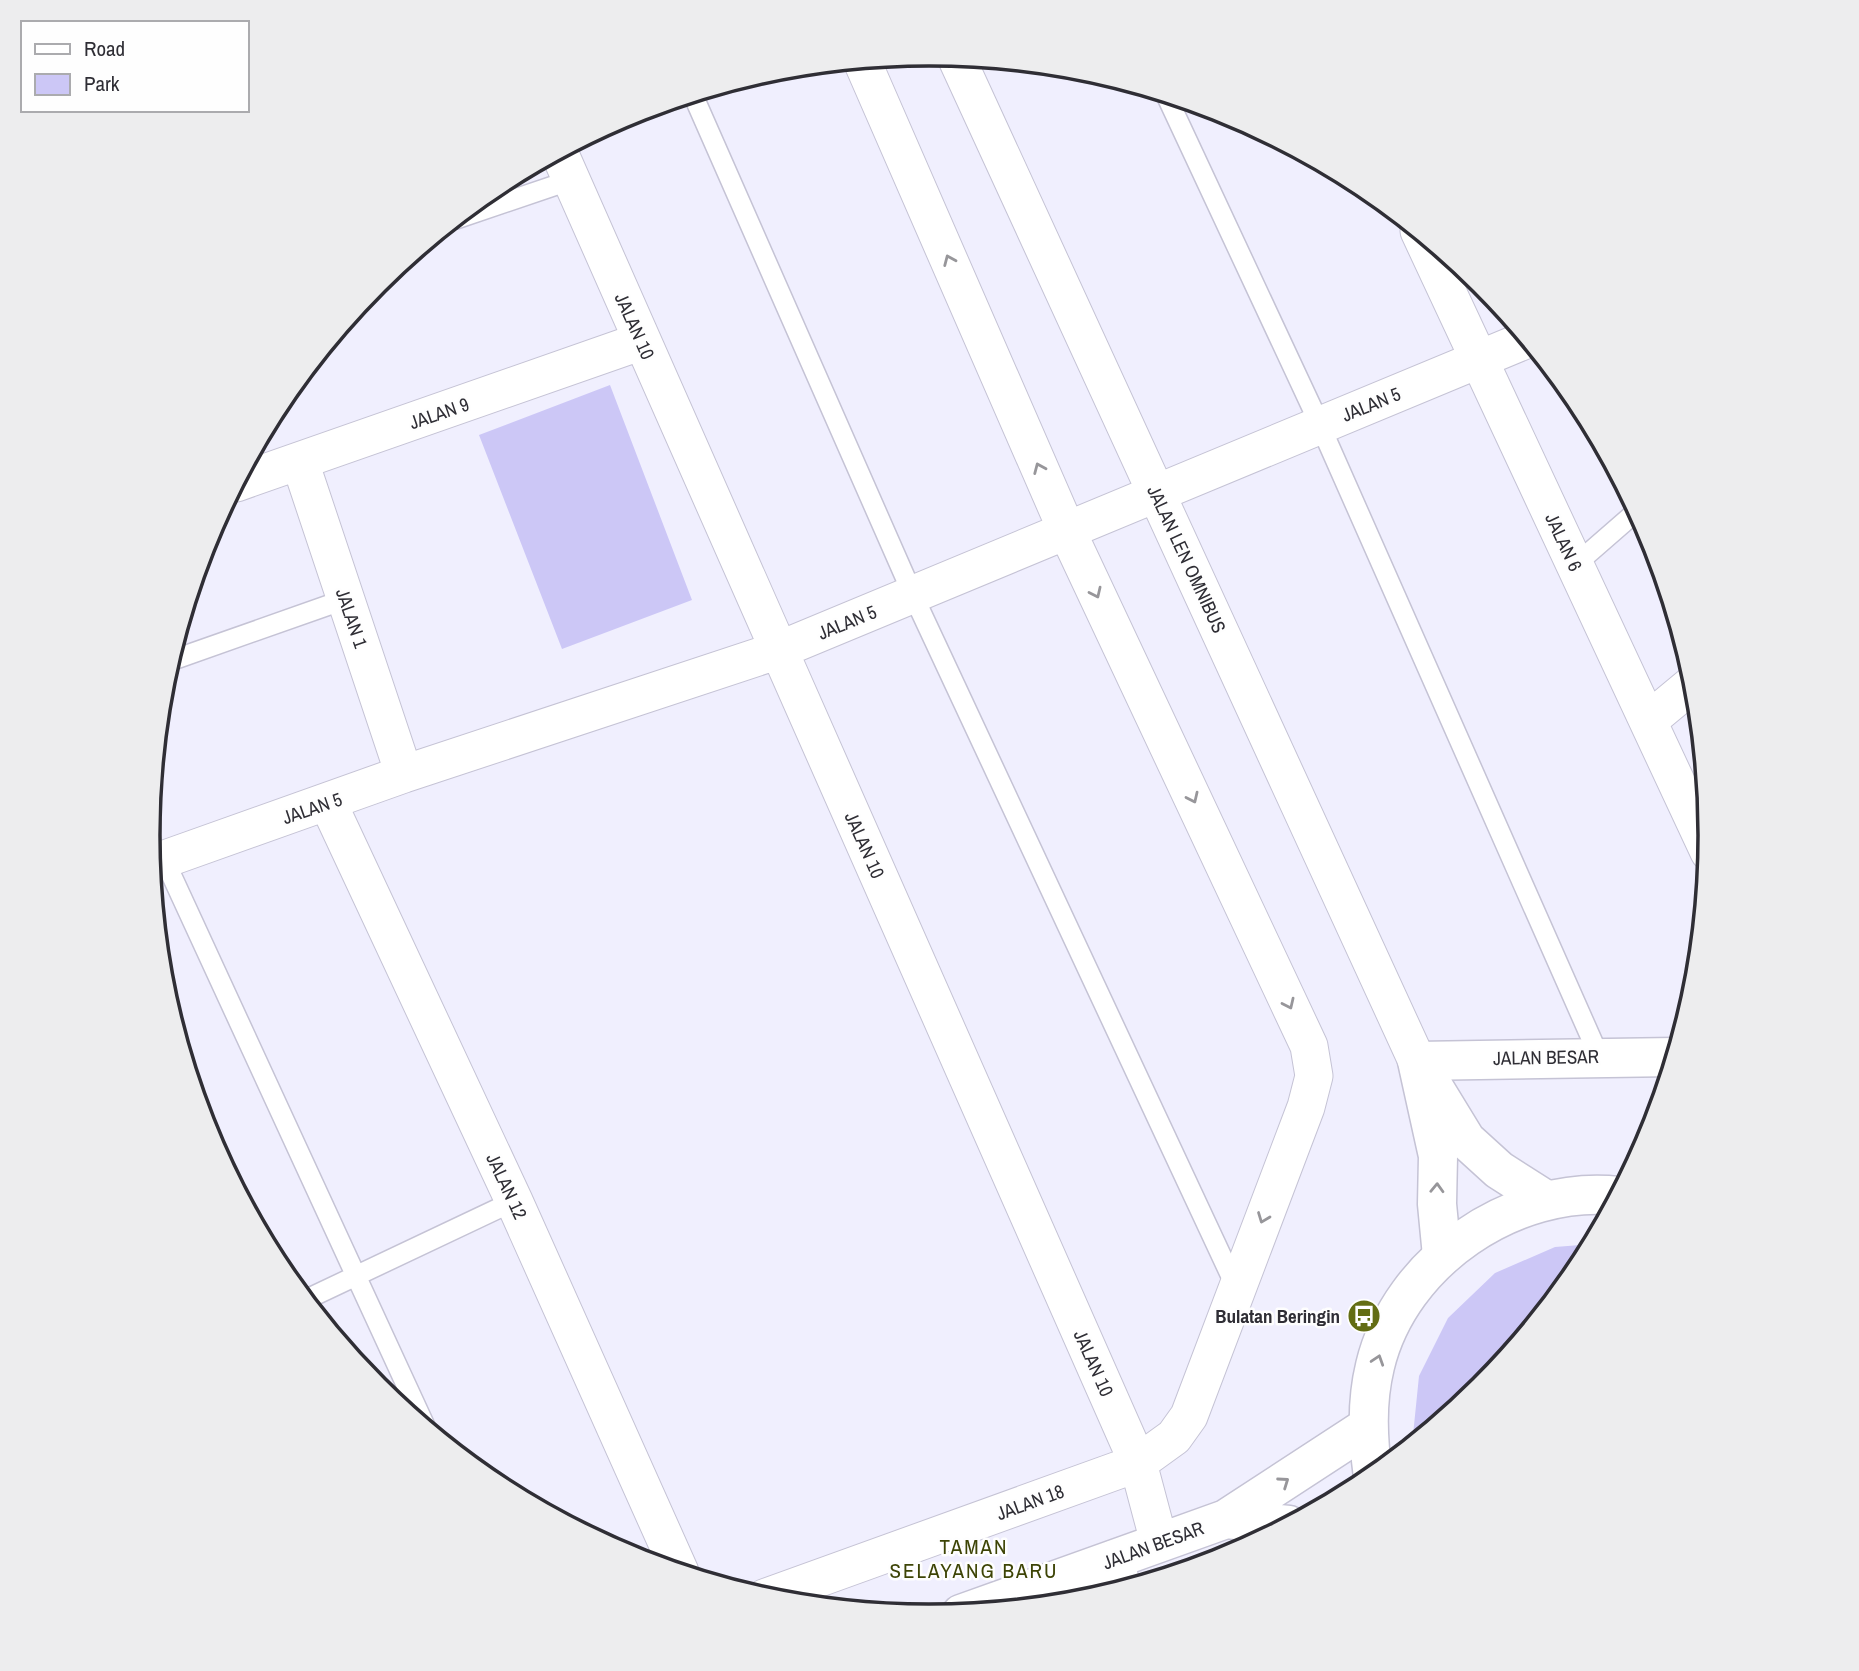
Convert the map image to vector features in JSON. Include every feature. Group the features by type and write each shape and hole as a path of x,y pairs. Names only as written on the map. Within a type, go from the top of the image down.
{"street":[{"name":"JALAN LEN OMNIBUS","path":"961,67 1417,1061 1466,1140 1499,1170 1546,1200"},
{"name":"JALAN 18","path":"784,1591 1138,1463 1174,1437 1189,1416 1306,1107 1314,1076 1309,1046 1067,531 866,69"},
{"name":"JALAN 10","path":"565,166 1138,1463 1159,1542"},
{"name":"JALAN 6","path":"1431,252 1698,828"},
{"name":"JALAN 9","path":"249,479 642,341"},
{"name":"JALAN 5","path":"161,860 404,774 779,650 1520,342"},
{"name":"JALAN 1","path":"300,462 404,774"},
{"path":"1648,721 1685,690"},
{"name":"JALAN 12","path":"328,803 514,1201 675,1561"},
{"name":"JALAN BESAR","path":"1417,1061 1666,1056"},
{"name":"JALAN LEN OMNIBUS","path":"1417,1061 1438,1156 1437,1204 1441,1256"},
{"path":"1372,1465 1367,1427 1376,1364 1401,1305 1441,1256 1490,1222 1546,1200 1609,1195"},
{"name":"JALAN BESAR","path":"1020,1599 1119,1574 1159,1542 1226,1519 1367,1427"},
{"name":"JALAN BESAR","path":"1226,1519 1273,1523"}],"lane":[{"path":"696,103 913,595 1236,1287"},
{"path":"1171,105 1320,425 1599,1056"},
{"path":"499,198 565,166"},
{"path":"1575,565 1629,518"},
{"path":"182,658 346,599"},
{"path":"161,870 418,1410"},
{"path":"313,1296 514,1201"}],"green space":[{"path":"610,385 692,600 562,649 479,435"},
{"path":"1580,1245 1540,1304 1508,1343 1437,1414 1413,1434 1419,1376 1448,1318 1495,1273 1555,1247"}],"place":[{"name":"Bulatan Beringin","path":"1364,1316"}],"district":[{"name":"TAMAN SELAYANG BARU","path":"974,1559"}]}
